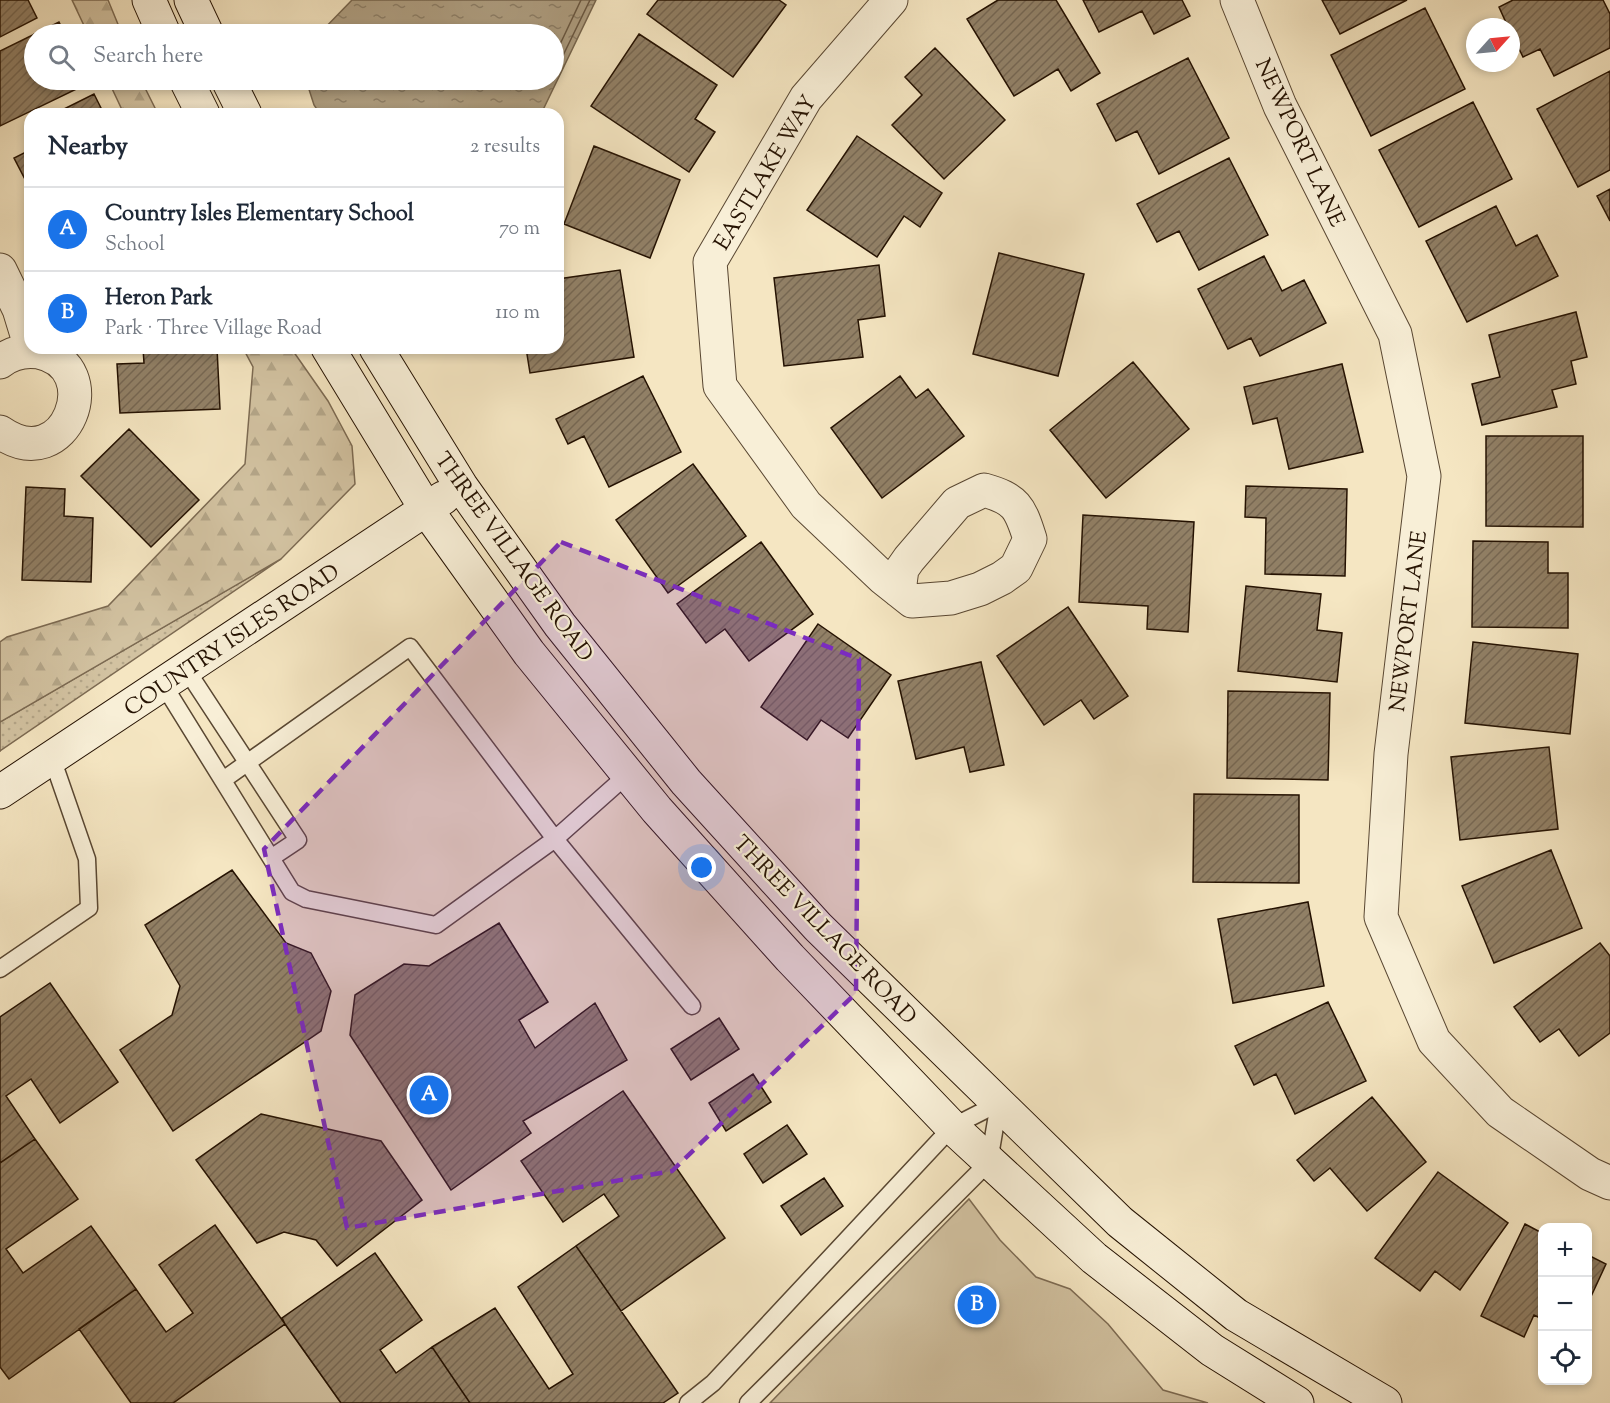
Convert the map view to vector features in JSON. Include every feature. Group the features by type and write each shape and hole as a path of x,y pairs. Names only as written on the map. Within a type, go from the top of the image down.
{"street":[{"path":"149,0 160,24"},
{"path":"191,0 202,24"},
{"name":"EASTLAKE WAY","path":"891,0 806,98 710,262 720,386 806,505 899,591"},
{"name":"NEWPORT LANE","path":"1237,0 1280,106 1395,334 1424,476 1391,754 1382,917 1434,1041 1500,1112 1590,1174 1610,1183"},
{"path":"191,90 200,108"},
{"path":"233,90 242,108"},
{"path":"0,270 19,309 24,325"},
{"path":"0,362 24,350"},
{"path":"0,432 13,440 27,443 42,442 65,426 73,414 75,392 68,372 59,361 46,354"},
{"name":"THREE VILLAGE ROAD","path":"332,354 426,509 529,653 627,775 790,958 952,1127 1094,1258 1212,1350 1297,1403"},
{"name":"THREE VILLAGE ROAD","path":"380,354 461,486 560,625 686,782 818,927 1120,1222 1236,1315 1385,1403"},
{"name":"COUNTRY ISLES ROAD","path":"0,792 461,486"}],"lane":[{"path":"223,780 410,647 555,839 692,1006"},
{"path":"174,676 248,762 297,840 271,858"},
{"path":"174,676 223,780 292,892 306,899 436,925 555,839 627,775"},
{"path":"0,969 89,908 87,859 52,758"},
{"path":"688,1403 713,1383 952,1127 999,1103"},
{"path":"748,1403 989,1162 999,1103"}],"highlighted area":[{"path":"561,542 859,659 856,993 672,1171 347,1228 264,849"}],"green space":[{"path":"72,0 108,0 118,24 83,24"},
{"path":"113,90 146,90 155,108 121,108"},
{"path":"246,354 295,354 328,401 352,446 355,484 281,559 0,722 0,642 7,637 108,606 245,464 253,367"},
{"path":"281,559 0,751 0,722"},
{"path":"969,1199 1000,1240 1036,1277 1070,1289 1108,1324 1163,1390 1208,1403 770,1403"},
{"path":"285,1324 341,1403 173,1403"}],"water":[{"path":"352,0 596,0 564,66 564,24 329,24"},
{"path":"309,90 553,90 544,108 316,108"}],"building":[{"path":"0,0 28,0 37,18 0,37"},
{"path":"658,0 779,0 786,5 733,77 647,14"},
{"path":"998,0 1056,0 1100,73 1071,91 1058,69 1014,96 967,19"},
{"path":"1083,0 1182,0 1190,16 1154,34 1142,11 1099,32"},
{"path":"1322,0 1407,0 1340,34"},
{"path":"1513,0 1603,0 1610,14 1610,48 1554,76 1540,49 1523,57 1520,51 1520,18 1504,18 1499,7"},
{"path":"1425,8 1465,89 1371,136 1331,55"},
{"path":"639,34 717,85 695,119 715,132 689,172 591,106"},
{"path":"24,39 24,90 75,90 37,108 24,108 24,114 0,126 0,51"},
{"path":"935,48 1005,120 944,179 892,125 922,95 905,77"},
{"path":"1188,58 1229,138 1159,174 1137,131 1116,141 1097,104"},
{"path":"1610,71 1610,170 1578,187 1537,109"},
{"path":"94,94 101,108 66,108"},
{"path":"1473,102 1512,179 1419,227 1379,150"},
{"path":"857,136 942,193 920,227 904,216 877,257 807,210"},
{"path":"594,146 680,180 650,258 564,224"},
{"path":"24,153 24,177 14,158"},
{"path":"1229,158 1268,235 1199,270 1179,231 1157,242 1137,204"},
{"path":"1610,189 1610,221 1597,196"},
{"path":"1496,206 1516,246 1537,235 1558,276 1467,322 1426,241"},
{"path":"999,253 1084,274 1058,376 973,354"},
{"path":"1264,256 1282,291 1304,280 1326,323 1260,356 1251,338 1228,349 1198,289"},
{"path":"879,265 885,316 858,320 863,357 784,366 774,278"},
{"path":"620,270 634,357 530,373 527,354 564,354 564,278"},
{"path":"1576,312 1587,357 1571,361 1576,384 1552,390 1557,407 1482,425 1472,384 1500,377 1489,335"},
{"path":"143,354 217,354 220,409 120,413 117,364 144,363"},
{"path":"1133,362 1189,429 1106,498 1050,430"},
{"path":"1342,364 1363,452 1289,469 1277,418 1253,424 1244,387"},
{"path":"643,376 681,452 609,487 584,436 568,444 556,419"},
{"path":"900,376 916,398 928,389 964,436 882,498 831,428"},
{"path":"129,429 199,500 151,547 81,476"},
{"path":"1486,436 1583,436 1583,527 1486,526"},
{"path":"693,464 746,536 668,593 616,520"},
{"path":"1246,486 1347,489 1345,576 1265,574 1266,518 1245,517"},
{"path":"26,487 65,489 64,516 93,518 91,582 22,580"},
{"path":"1083,515 1194,522 1188,632 1147,629 1148,606 1079,602"},
{"path":"1473,541 1548,542 1548,573 1568,573 1568,628 1472,627"},
{"path":"761,542 813,614 749,661 725,629 706,643 677,604"},
{"path":"1246,586 1321,594 1317,630 1342,633 1337,682 1238,671"},
{"path":"1068,607 1128,696 1094,719 1081,700 1044,725 997,656"},
{"path":"818,624 891,675 848,738 821,720 807,740 761,707"},
{"path":"1473,642 1578,654 1570,734 1465,723"},
{"path":"981,662 1004,765 970,772 964,747 916,759 898,681"},
{"path":"1228,691 1330,693 1328,780 1227,778"},
{"path":"1549,747 1558,829 1460,840 1451,757"},
{"path":"1194,794 1299,795 1299,883 1193,882"},
{"path":"1551,850 1582,928 1494,963 1462,886"},
{"path":"232,870 286,943 311,953 331,991 321,1031 173,1131 120,1050 172,1015 180,986 145,925"},
{"path":"1308,902 1324,986 1233,1003 1218,919"},
{"path":"499,923 548,1002 519,1020 535,1048 595,1003 627,1060 523,1121 531,1133 451,1190 350,1035 355,995 404,964 429,966"},
{"path":"1600,943 1610,956 1610,1033 1579,1056 1559,1029 1540,1042 1514,1007"},
{"path":"50,983 118,1082 60,1123 31,1079 6,1096 35,1139 0,1163 0,1017"},
{"path":"1328,1002 1366,1081 1295,1114 1276,1074 1254,1085 1235,1046"},
{"path":"719,1018 739,1049 691,1080 671,1049"},
{"path":"753,1074 771,1102 726,1131 709,1103"},
{"path":"623,1091 725,1238 621,1311 576,1246 619,1216 604,1194 563,1222 521,1161"},
{"path":"1372,1097 1426,1162 1367,1211 1330,1168 1314,1181 1297,1160"},
{"path":"261,1114 381,1141 422,1200 337,1266 316,1240 284,1232 257,1243 196,1160"},
{"path":"787,1125 807,1154 763,1183 744,1154"},
{"path":"35,1139 78,1199 6,1249 23,1273 91,1226 136,1289 9,1379 0,1367 0,1163"},
{"path":"1438,1172 1508,1223 1460,1290 1435,1271 1420,1291 1375,1258"},
{"path":"824,1178 843,1206 801,1235 781,1206"},
{"path":"1525,1224 1538,1231 1538,1317 1534,1315 1524,1337 1481,1316"},
{"path":"215,1225 285,1324 173,1403 131,1403 79,1329 136,1289 166,1332 193,1313 159,1265"},
{"path":"576,1246 678,1393 663,1403 470,1403 432,1347 495,1308 549,1389 573,1374 518,1287"},
{"path":"375,1253 422,1320 380,1350 396,1373 432,1347 470,1403 341,1403 285,1324 282,1318"},
{"path":"1592,1257 1606,1264 1592,1294"}],"place":[{"name":"Country Isles Elementary School","path":"429,1095"},
{"name":"Heron Park","path":"977,1305"}]}
